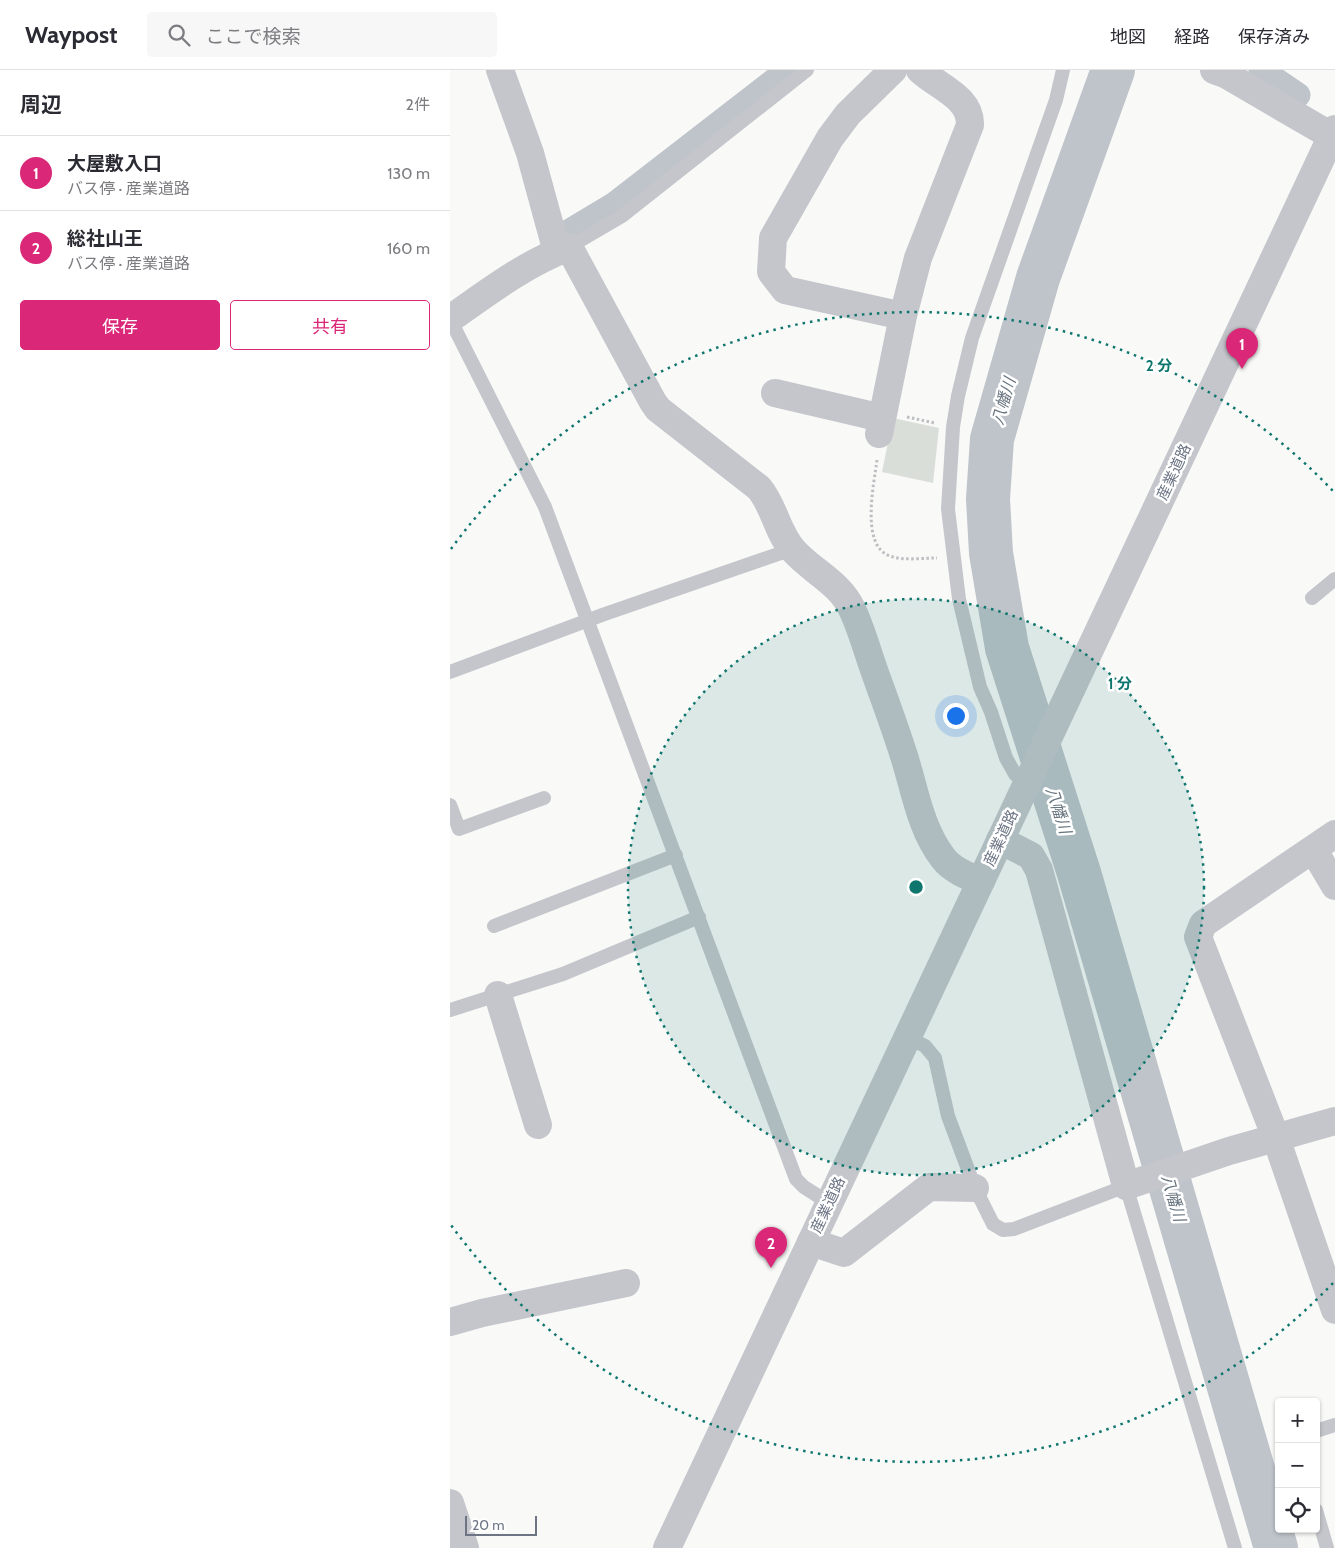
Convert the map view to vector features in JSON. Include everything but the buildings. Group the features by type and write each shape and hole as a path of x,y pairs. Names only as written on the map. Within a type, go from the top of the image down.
{"street":[{"path":"500,70 563,250 650,397 658,409 759,488 768,498 791,547 806,562 831,580 847,601 857,623 904,757 911,789 925,826 943,858 959,872 981,881"},
{"path":"893,70 848,114 830,138 773,238 771,272 784,290 903,316"},
{"path":"775,393 882,421 903,316 918,258 970,125 970,118 965,104 920,70"},
{"path":"1214,70 1225,74 1334,134"},
{"name":"産業道路","path":"667,1548 1334,134"},
{"path":"450,319 506,279 563,250"},
{"path":"1335,834 1203,924 1198,937 1276,1138 1335,1310"},
{"path":"1000,840 1031,856 1039,870 1129,1184 1201,1162 1229,1151 1335,1121"},
{"path":"1313,849 1335,886"},
{"path":"498,995 538,1125"},
{"path":"811,1242 844,1253 929,1187 975,1188"},
{"path":"450,1322 482,1313 626,1283"},
{"path":"450,1503 465,1548"}],"lane":[{"path":"563,250 622,216 807,70"},
{"path":"1026,785 1015,774 1006,758 991,712 980,687 959,599 948,509 953,427 958,396 972,338 1056,100 1063,70"},
{"path":"450,319 545,507 796,1179 804,1187 829,1203"},
{"path":"450,672 588,620 784,552 791,547"},
{"path":"1312,598 1335,579"},
{"path":"450,805 459,829 544,798"},
{"path":"494,926 676,856"},
{"path":"450,1010 563,974 699,917"},
{"path":"907,1037 925,1046 935,1058 948,1116 975,1188 993,1224 1004,1230 1014,1229 1129,1184 1235,1548"},
{"path":"1320,1430 1335,1425"},
{"path":"1320,1524 1327,1548"}],"path":[{"path":"953,427 882,421 871,529 880,549 888,556 900,558 955,558"}],"shaded area":[{"path":"893,418 939,428 933,483 882,472"}],"waterway":[{"path":"570,231 615,204 788,70"},
{"name":"八幡川","path":"1113,70 1038,278 992,439 988,499 991,553 1007,648 1079,873 1276,1548"},
{"path":"1261,70 1298,95"}],"place":[{"name":"大屋敷入口","path":"1242,369"},
{"name":"総社山王","path":"771,1268"}]}
